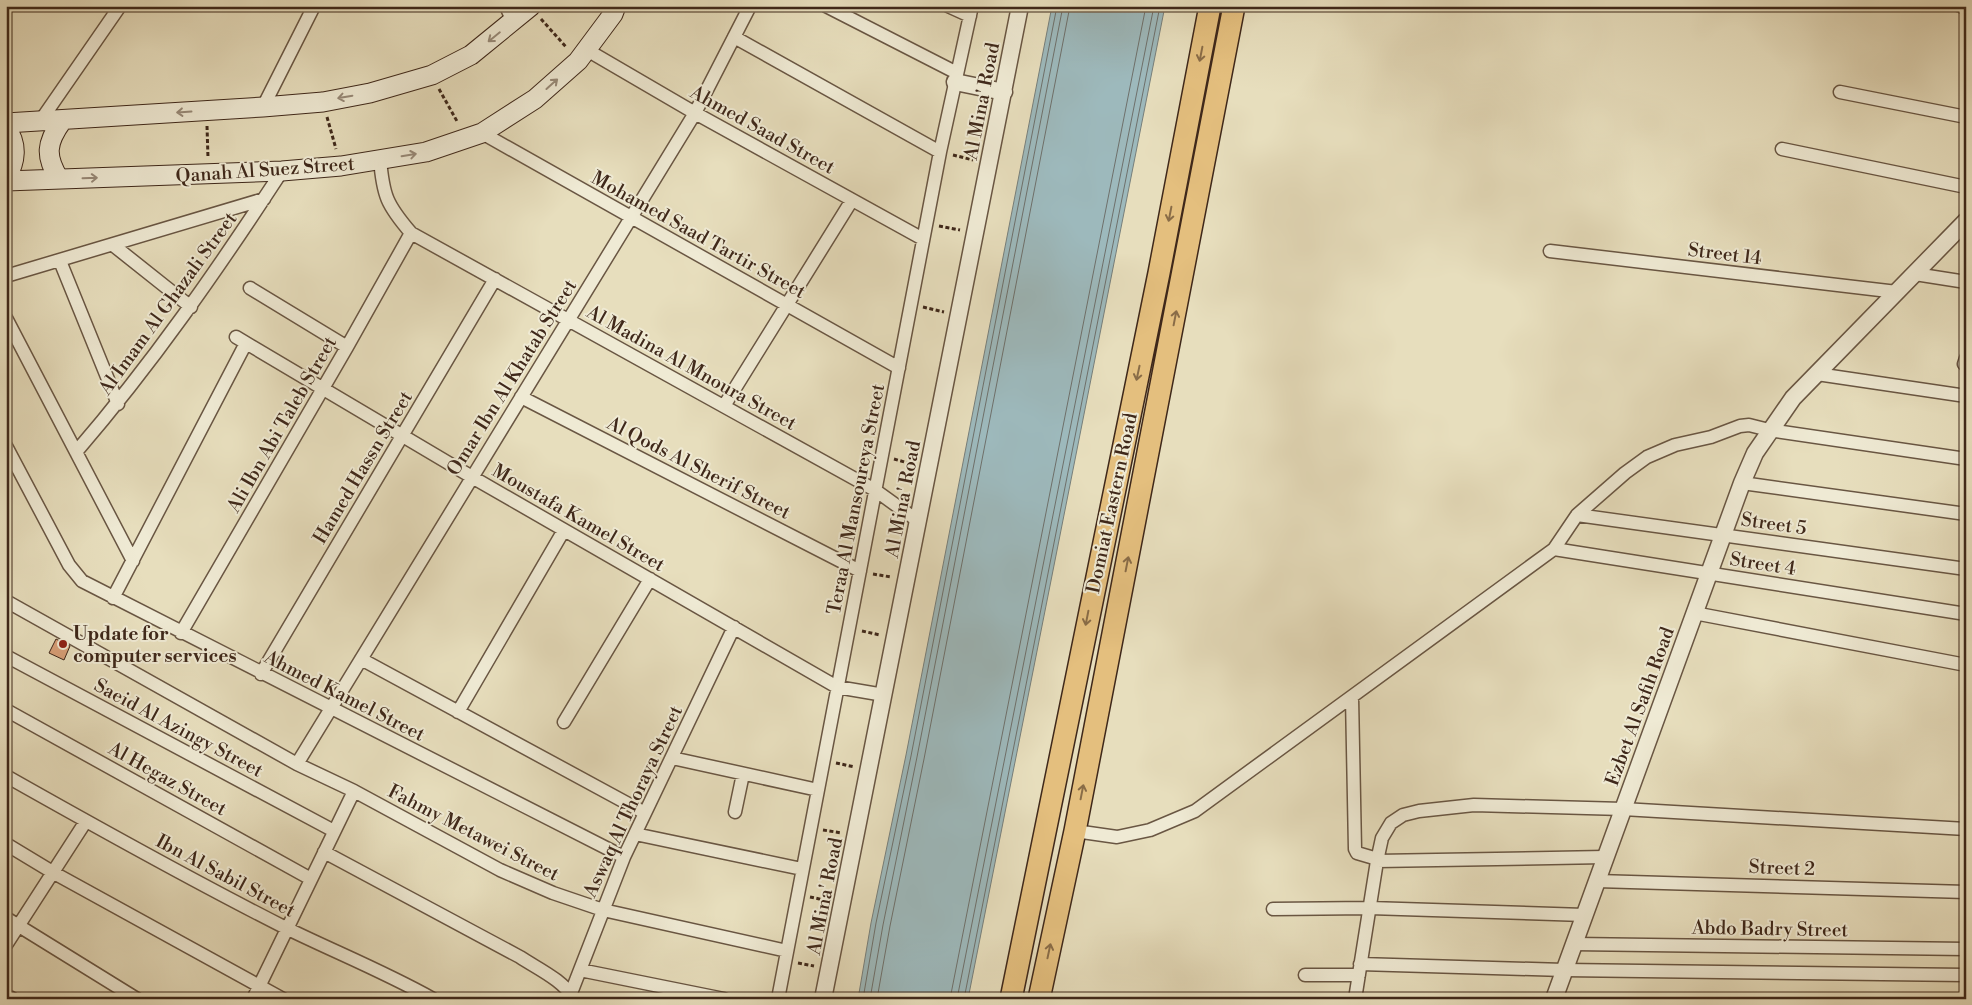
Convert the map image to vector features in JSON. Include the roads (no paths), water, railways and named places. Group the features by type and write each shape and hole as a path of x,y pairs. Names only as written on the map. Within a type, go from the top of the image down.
{"highway":[{"name":"Domiat Eastern Road","path":"1011,999 1159,273 1210,6"},
{"name":"Domiat Eastern Road","path":"1039,999 1075,831 1234,6"},
{"path":"1159,273 1183,277"}],"main road":[{"name":"Qanah Al Suez Street","path":"6,180 282,171 341,166 426,152 474,136 535,99 582,56 613,14 616,6"},
{"path":"6,123 62,121 322,102 400,86 432,75 471,56 510,14 531,7"},
{"path":"59,179 52,168 49,156 49,143 62,121"},
{"path":"6,128 14,145 15,158 6,180"}],"street":[{"path":"39,122 120,6"},
{"path":"263,107 314,6"},
{"name":"Omar Ibn Al Khatab Street","path":"297,764 695,113 750,6"},
{"path":"826,6 956,78 1004,92"},
{"path":"948,6 971,11"},
{"name":"Al Mina' Road","path":"823,999 1020,6"},
{"path":"1960,6 1966,8"},
{"name":"Teraa Al Mansoureya Street","path":"778,999 926,223 971,11"},
{"path":"734,37 940,152"},
{"name":"Ahmed Saad Street","path":"582,56 695,113 923,239"},
{"path":"1840,92 1966,117"},
{"name":"Mohamed Saad Tartir Street","path":"474,136 631,218 899,368"},
{"path":"1782,149 1966,187"},
{"name":"Al Madina Al Mnoura Street","path":"380,159 382,187 393,212 411,233 875,490 918,521"},
{"name":"Al Imam Al Ghazali Street","path":"76,452 118,404 191,307 282,171"},
{"path":"6,276 264,199"},
{"path":"724,406 852,200"},
{"name":"Ezbet Al Safih Road","path":"1554,999 1742,483 1755,454 1793,398 1966,221"},
{"name":"Ali Ibn Abi Taleb Street","path":"181,633 324,389 411,233"},
{"path":"113,245 191,307"},
{"name":"Street 14","path":"1550,251 1897,292"},
{"path":"60,261 118,404"},
{"path":"1914,274 1966,282"},
{"name":"Hamed Hassn Street","path":"261,674 495,279"},
{"path":"250,288 348,347"},
{"path":"6,318 133,561 113,598"},
{"name":"Moustafa Kamel Street","path":"133,561 241,340 472,477 838,687 884,695"},
{"path":"1817,374 1966,396"},
{"name":"Al Qods Al Sherif Street","path":"521,397 860,572"},
{"path":"1075,831 1117,837 1150,830 1195,811 1554,550 1577,515 1625,472 1654,454 1675,445 1749,425 1770,430 1966,459"},
{"name":"Ahmed Kamel Street","path":"6,446 69,565 82,581 261,674 624,857"},
{"path":"1742,483 1966,514"},
{"name":"Street 5","path":"1577,515 1966,569"},
{"path":"458,712 564,530"},
{"name":"Street 4","path":"1554,550 1966,614"},
{"path":"564,722 650,579"},
{"name":"Fahmy Metawei Street","path":"6,601 297,764 354,791 500,870 553,893 603,910 786,956"},
{"path":"1694,614 1966,665"},
{"name":"Aswaq Al Thoraya Street","path":"572,996 580,970 624,857 734,627"},
{"name":"Saeid Al Azingy Street","path":"6,656 334,831"},
{"path":"360,659 645,813"},
{"path":"1352,696 1355,849 1357,853 1374,858 1377,861 1605,857"},
{"name":"Al Hegaz Street","path":"6,710 311,878"},
{"path":"672,758 818,790"},
{"path":"735,812 743,774"},
{"name":"Ibn Al Sabil Street","path":"6,776 86,821 287,928 405,983 433,999"},
{"path":"253,999 354,791"},
{"path":"1355,999 1382,838 1391,824 1403,816 1419,811 1474,805 1623,809 1966,828"},
{"path":"6,945 86,821"},
{"path":"635,834 802,869"},
{"path":"6,844 54,873 283,999"},
{"path":"324,852 520,958 548,975 572,996"},
{"name":"Street 2","path":"1597,881 1966,892"},
{"path":"1273,909 1370,908 1584,915"},
{"path":"6,918 137,999"},
{"name":"Abdo Badry Street","path":"1574,944 1966,949"},
{"path":"1305,975 1359,969 1966,975"},
{"path":"580,970 724,999"},
{"path":"6,995 13,999"}],"water":[{"path":"1052,6 1165,6 968,999 858,999 871,923 906,755"}],"place":[{"name":"Update for computer services","path":"63,644"}]}
